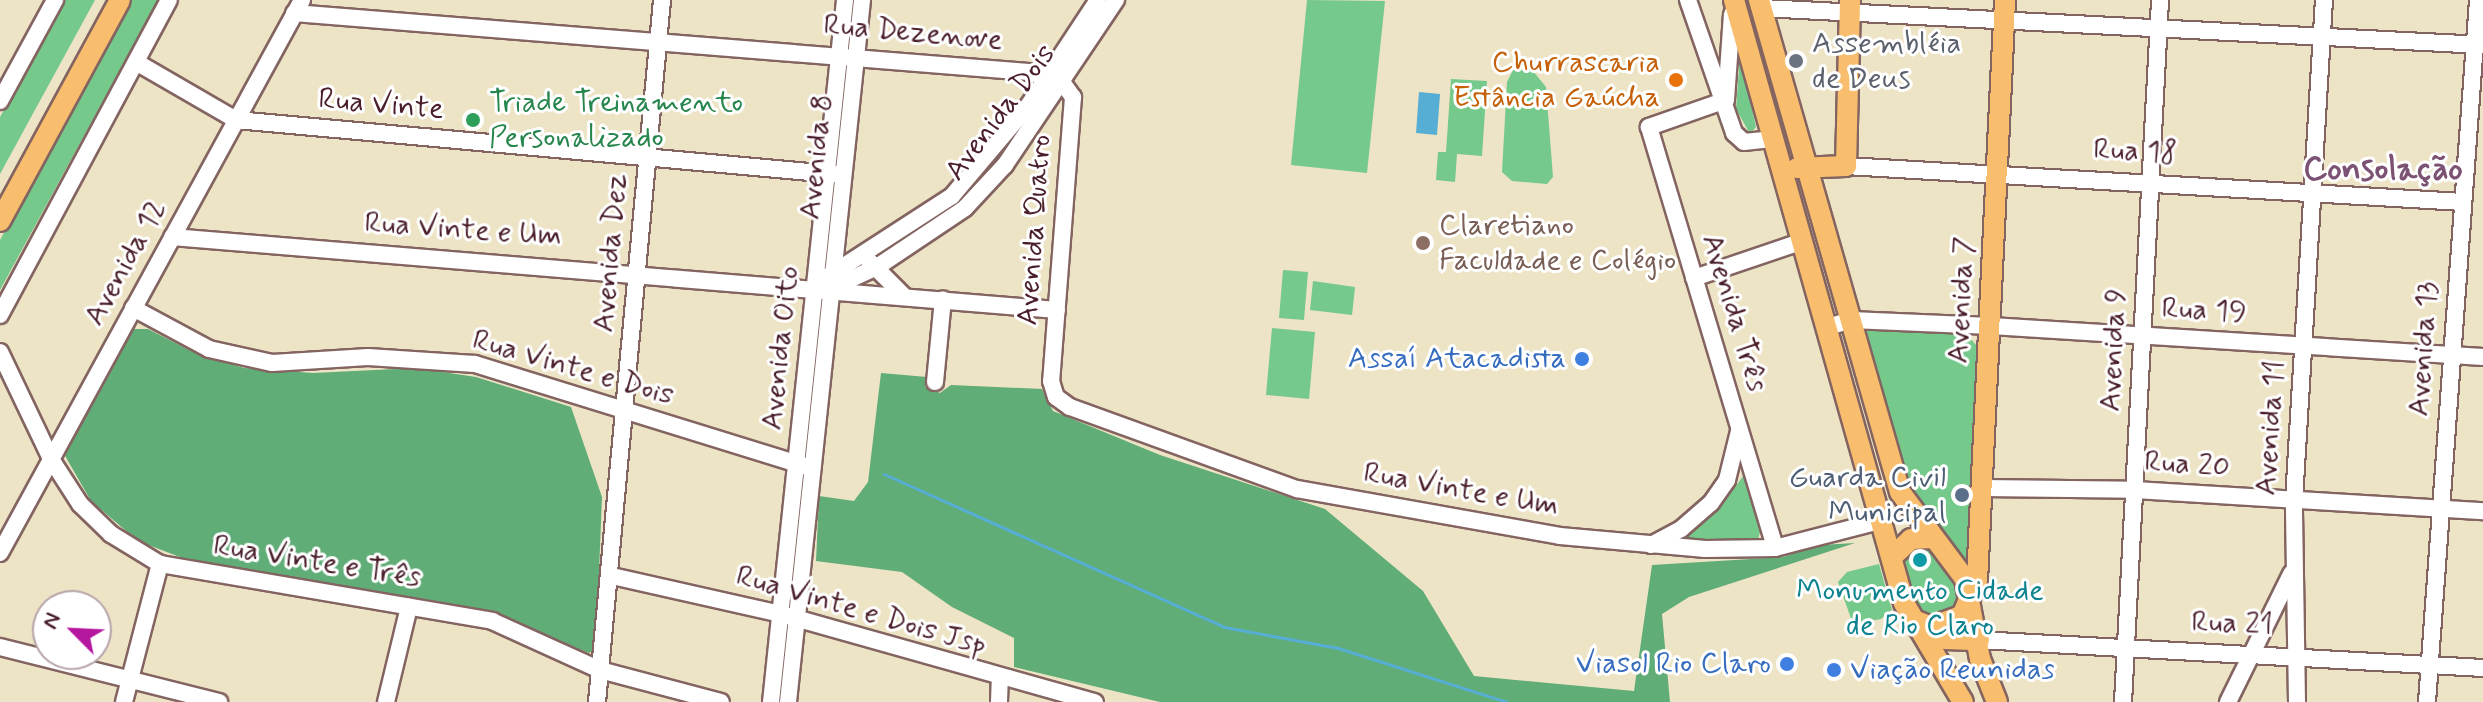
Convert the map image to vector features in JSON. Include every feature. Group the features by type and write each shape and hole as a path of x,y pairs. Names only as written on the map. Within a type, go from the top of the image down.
{"main road":[{"path":"0,194 106,0"},
{"path":"0,221 120,0"},
{"path":"1732,0 1914,620 1963,702"},
{"path":"1760,4 1900,492 1965,579 1979,640 1980,659 1997,702"},
{"path":"1846,166 1849,5"},
{"name":"Avenida 7","path":"1971,602 1982,488 2004,9"},
{"path":"1785,178 1806,164"},
{"name":"Rua 18","path":"1806,164 1846,166"},
{"path":"1814,282 1829,287 1839,278"},
{"path":"1837,361 1849,352 1860,352"},
{"path":"1883,520 1911,522 1932,538"},
{"path":"1894,555 1911,539 1932,538"},
{"path":"1914,620 1931,627 1948,623 1971,602"},
{"path":"1914,620 1945,639 1979,640"}],"street":[{"path":"0,101 55,0"},
{"path":"0,315 169,0"},
{"name":"Avenida Dez","path":"597,702 612,576 662,0"},
{"name":"Avenida Dois","path":"1054,80 1098,0"},
{"name":"Avenida Dois","path":"824,283 871,262 952,196 1054,80 1116,0"},
{"path":"1688,0 1726,100 1734,133 1744,142 1774,139"},
{"path":"1726,100 1732,66 1732,0"},
{"name":"Avenida 9","path":"2123,702 2160,0"},
{"name":"Avenida 11","path":"2297,702 2299,654 2292,573 2294,500 2324,0"},
{"name":"Avenida 13","path":"2427,702 2462,202 2479,45 2478,0"},
{"name":"Avenida 8","path":"835,174 848,56 858,1"},
{"path":"1760,4 2004,9 2158,27 2479,45"},
{"name":"Rua Dezenove","path":"298,7 1029,72 1054,80"},
{"name":"Avenida 12","path":"0,553 298,7"},
{"name":"Rua Vinte","path":"136,62 236,120 835,174"},
{"name":"Avenida Quatro","path":"1052,386 1073,97 1054,80"},
{"name":"Avenida Três","path":"1726,100 1649,127 1775,548"},
{"name":"Rua 18","path":"1846,166 2462,202"},
{"name":"Avenida Oito","path":"771,702 789,616 835,174"},
{"name":"Rua Vinte e Um","path":"172,237 637,271 797,286 824,283 905,297 1057,310"},
{"path":"1694,278 1803,241"},
{"path":"871,262 905,297"},
{"path":"935,382 943,299"},
{"name":"Rua Vinte e Dois","path":"133,308 209,349 272,363 368,357 475,364 804,467"},
{"name":"Rua 19","path":"1828,327 1851,320 1991,326 2483,357"},
{"name":"Rua Vinte e Três","path":"0,352 51,459 80,504 111,534 160,564 492,621 600,670 721,702"},
{"name":"Rua Vinte e Um","path":"1052,386 1070,407 1297,489 1560,536 1650,545 1775,548 1883,520"},
{"path":"1650,545 1681,529 1711,503 1727,480 1739,429"},
{"name":"Rua 20","path":"1982,488 2135,490 2483,511"},
{"path":"124,702 160,564"},
{"name":"Avenida 11","path":"2228,702 2292,573"},
{"name":"Rua Vinte e Dois Jsp","path":"612,576 789,616 1000,678 1095,702"},
{"path":"386,702 409,607"},
{"path":"788,702 789,616"},
{"name":"Rua 21","path":"1979,640 2299,654 2483,668"},
{"path":"0,647 219,702"},
{"path":"999,702 1000,678"}],"green space":[{"path":"64,0 95,0 0,174 0,117"},
{"path":"130,0 158,0 0,290 0,240"},
{"path":"1307,0 1385,1 1367,173 1291,165"},
{"path":"1740,54 1756,127 1750,134 1736,109"},
{"path":"1524,60 1546,87 1553,177 1547,184 1512,181 1502,172 1507,82 1517,62"},
{"path":"1451,79 1487,81 1482,156 1457,154 1455,182 1436,180 1438,152 1446,152"},
{"path":"1283,270 1308,272 1304,320 1279,318"},
{"path":"1313,281 1355,287 1352,315 1310,310"},
{"path":"1272,328 1315,332 1309,399 1266,395"},
{"path":"132,329 148,329 197,354 244,368 313,373 416,368 476,377 571,407 602,497 596,648 589,653 483,612 185,559 138,541 91,501 64,454"},
{"path":"1867,329 1966,334 1980,349 1967,566 1902,490 1859,334"},
{"path":"881,373 927,377 925,387 940,393 951,385 1042,389 1053,411 1160,455 1325,509 1423,591 1474,676 1634,691 1652,565 1783,557 1821,545 1855,543 1689,597 1662,614 1670,702 1160,702 1014,667 1014,638 952,607 902,572 816,561 819,496 854,501 868,482"},
{"path":"1744,475 1761,528 1758,540 1687,540 1689,532 1719,508"},
{"path":"1929,545 1960,592 1956,608 1935,619 1914,609 1900,559 1901,552"},
{"path":"1879,564 1892,610 1881,619 1853,624 1838,582 1847,572"}],"water":[{"path":"1419,92 1440,94 1437,135 1416,133"}],"waterway":[{"path":"884,474 1224,627 1338,648 1507,702"}],"place":[{"name":"Assembléia de Deus","path":"1796,61"},
{"name":"Churrascaria Estância Gaúcha","path":"1676,80"},
{"name":"Triade Treinamento Personalizado","path":"473,120"},
{"name":"Claretiano Faculdade e Colégio","path":"1423,243"},
{"name":"Assaí Atacadista","path":"1582,359"},
{"name":"Guarda Civil Municipal","path":"1962,495"},
{"name":"Monumento Cidade de Rio Claro","path":"1920,560"},
{"name":"Viasol Rio Claro","path":"1787,664"},
{"name":"Viação Reunidas","path":"1834,670"}],"district":[{"name":"Consolação","path":"2383,170"}]}
